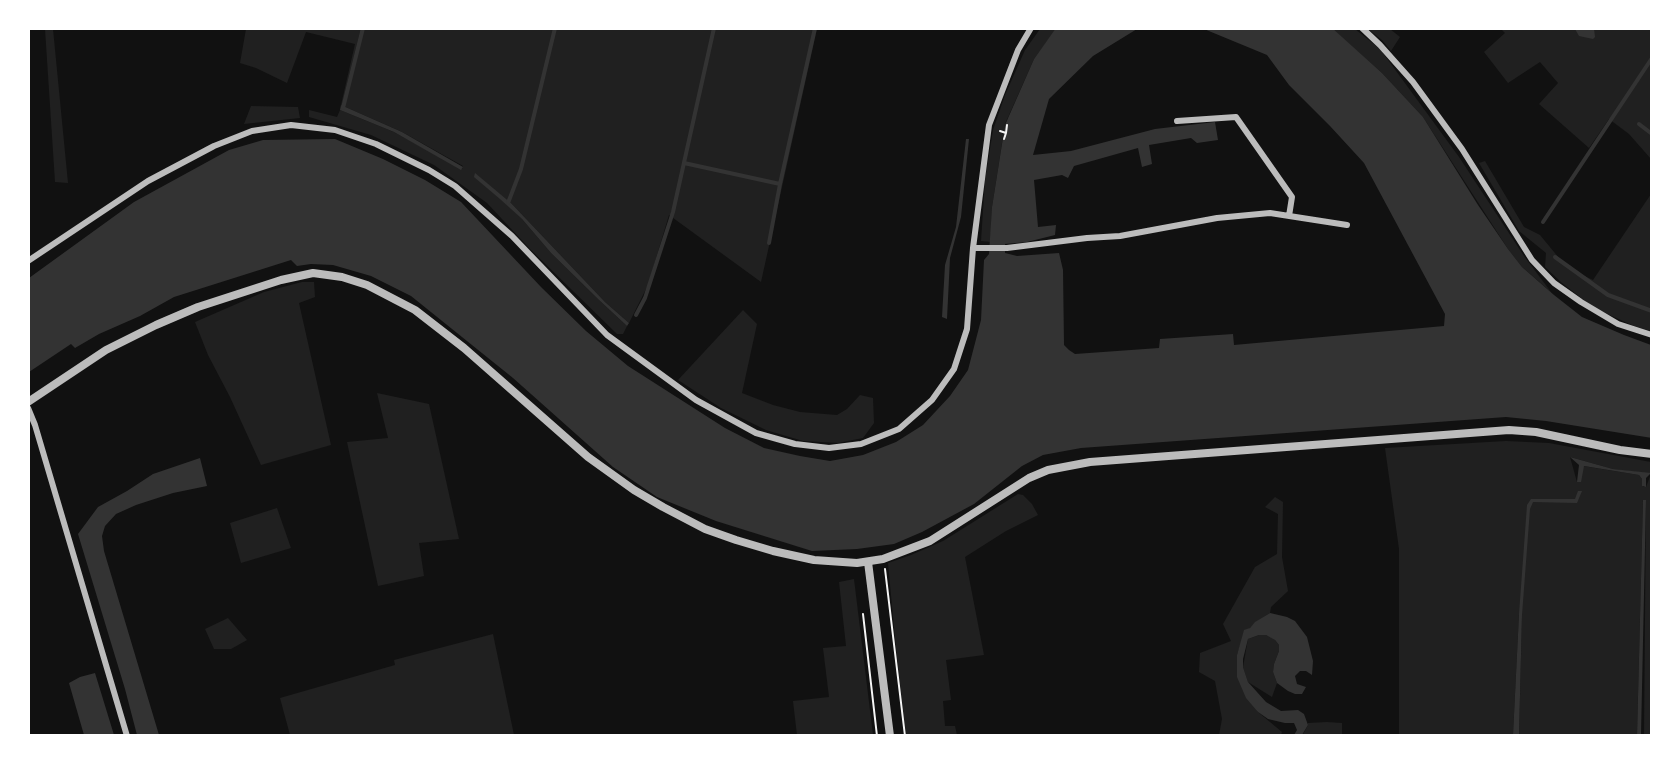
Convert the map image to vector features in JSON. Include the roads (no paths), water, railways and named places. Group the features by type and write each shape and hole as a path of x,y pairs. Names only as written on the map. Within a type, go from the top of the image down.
{"street":[{"path":"28,261 148,181 214,146 252,131 291,125 335,130 376,144 429,170 455,186 512,236 607,335 696,400 756,433 795,444 829,448 861,444 899,429 932,400 954,369 967,329 973,248 989,125 1018,50 1031,28"},
{"path":"1362,28 1413,82 1462,149 1532,260 1554,283 1581,302 1618,324 1652,335"},
{"path":"1177,121 1236,117 1292,197 1289,216"},
{"path":"973,248 1007,248 1120,236 1217,218 1270,213 1347,225"},
{"path":"28,402 106,350 156,325 198,307 293,277 313,273 342,277 367,285 387,294 433,322 588,457 634,490 663,507 705,529 773,551 814,560 857,564 883,559 930,541 1029,478 1048,470 1090,462 1509,430 1555,435 1620,450 1652,454"},
{"path":"28,408 127,735"},
{"path":"868,562 890,735"}],"waterway":[{"path":"343,108 363,28"},
{"path":"508,203 521,169 555,28"},
{"path":"636,315 645,298 673,212 714,28"},
{"path":"780,184 815,28"},
{"path":"1543,222 1652,58"},
{"path":"1639,124 1652,134"},
{"path":"684,163 780,184 769,243"},
{"path":"1555,257 1608,295 1652,311"}]}
